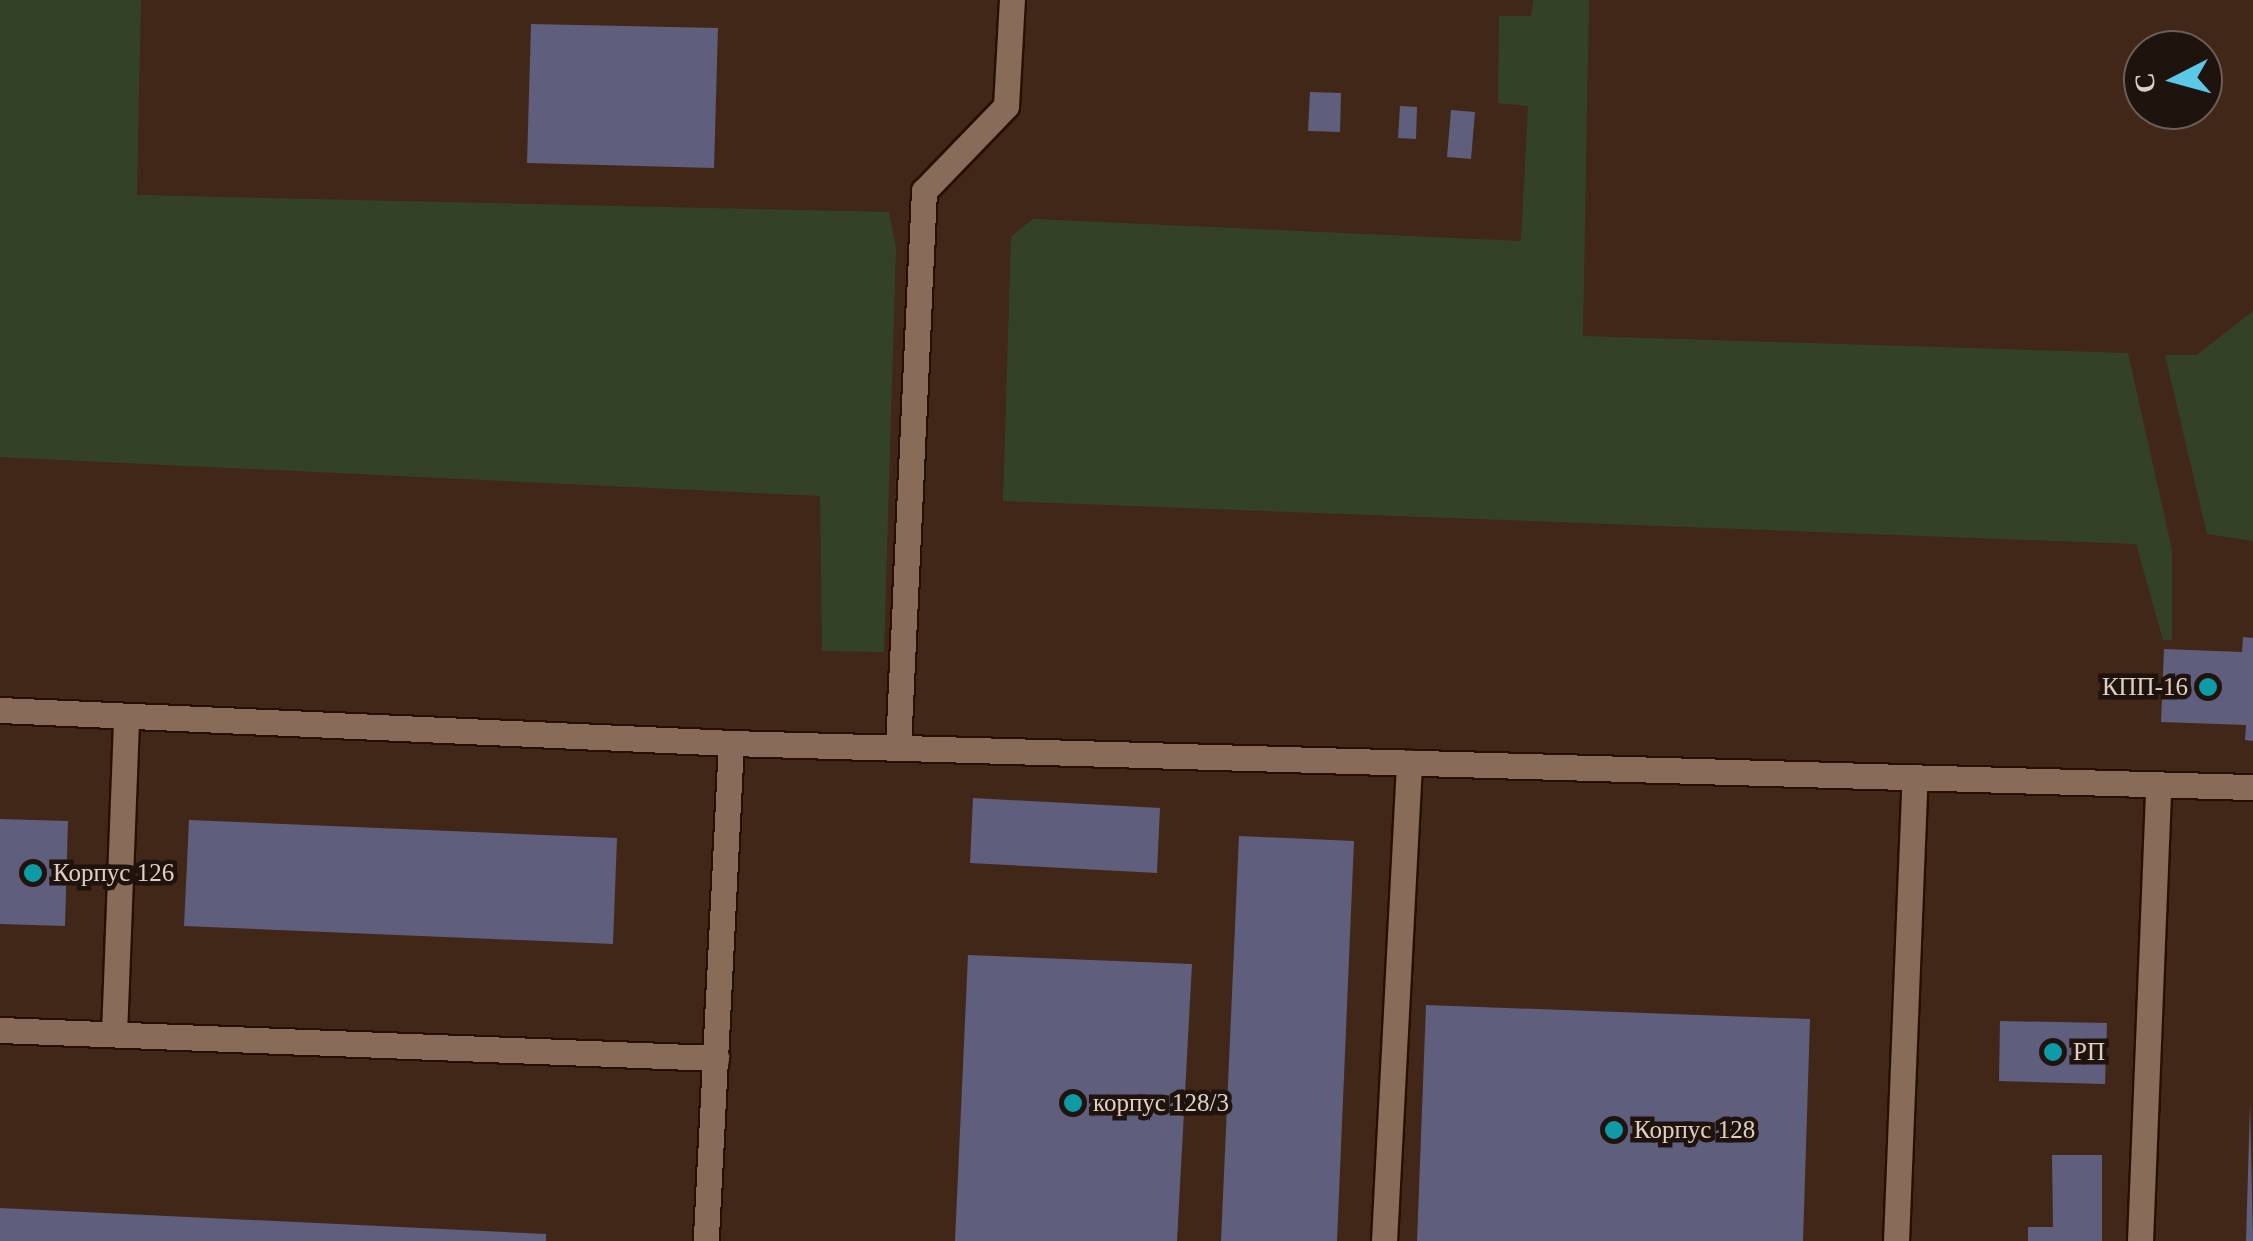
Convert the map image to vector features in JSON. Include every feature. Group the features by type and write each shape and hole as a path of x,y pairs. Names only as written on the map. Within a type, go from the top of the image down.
{"lane":[{"path":"898,748 924,190 1006,106 1012,0"},
{"path":"0,710 731,743 2253,786"},
{"path":"114,1034 126,716"},
{"path":"706,1241 731,743"},
{"path":"1384,1241 1409,763"},
{"path":"1896,1241 1915,777"},
{"path":"2140,1241 2158,784"},
{"path":"0,1030 716,1058"}],"green space":[{"path":"0,0 141,0 137,195 889,212 896,248 884,652 822,651 820,496 0,457"},
{"path":"1533,0 1589,0 1583,336 2128,353 2172,550 2172,640 2163,640 2136,544 1003,501 1011,237 1033,219 1521,241 1528,106 1498,103 1499,16 1531,16"},
{"path":"2253,311 2253,541 2207,534 2165,355 2197,355"}],"building":[{"path":"531,24 718,28 714,168 527,163"},
{"path":"1310,92 1341,93 1340,132 1308,131"},
{"path":"1400,106 1417,107 1416,139 1398,138"},
{"path":"1451,110 1475,112 1471,159 1447,157"},
{"name":"КПП-16","path":"2243,637 2253,638 2253,741 2245,740 2246,725 2161,722 2164,649 2242,652"},
{"path":"973,798 1160,808 1157,873 970,863"},
{"name":"Корпус 126","path":"0,819 68,821 65,926 0,924"},
{"path":"189,820 617,838 613,944 184,926"},
{"path":"1239,836 1354,841 1337,1241 1221,1241"},
{"name":"корпус 128/3","path":"968,955 1192,964 1177,1241 955,1241"},
{"name":"Корпус 128","path":"1426,1005 1810,1019 1803,1241 1417,1241"},
{"name":"РП","path":"2000,1021 2107,1023 2105,1084 1999,1081"},
{"path":"2250,1103 2253,1241 2246,1241"},
{"path":"2052,1155 2102,1155 2102,1241 2028,1241 2028,1227 2053,1227"},
{"path":"0,1208 546,1234 546,1241 0,1241"}],"place":[{"name":"КПП-16","path":"2208,687"},
{"name":"Корпус 126","path":"33,873"},
{"name":"РП","path":"2053,1052"},
{"name":"корпус 128/3","path":"1073,1103"},
{"name":"Корпус 128","path":"1614,1130"}]}
